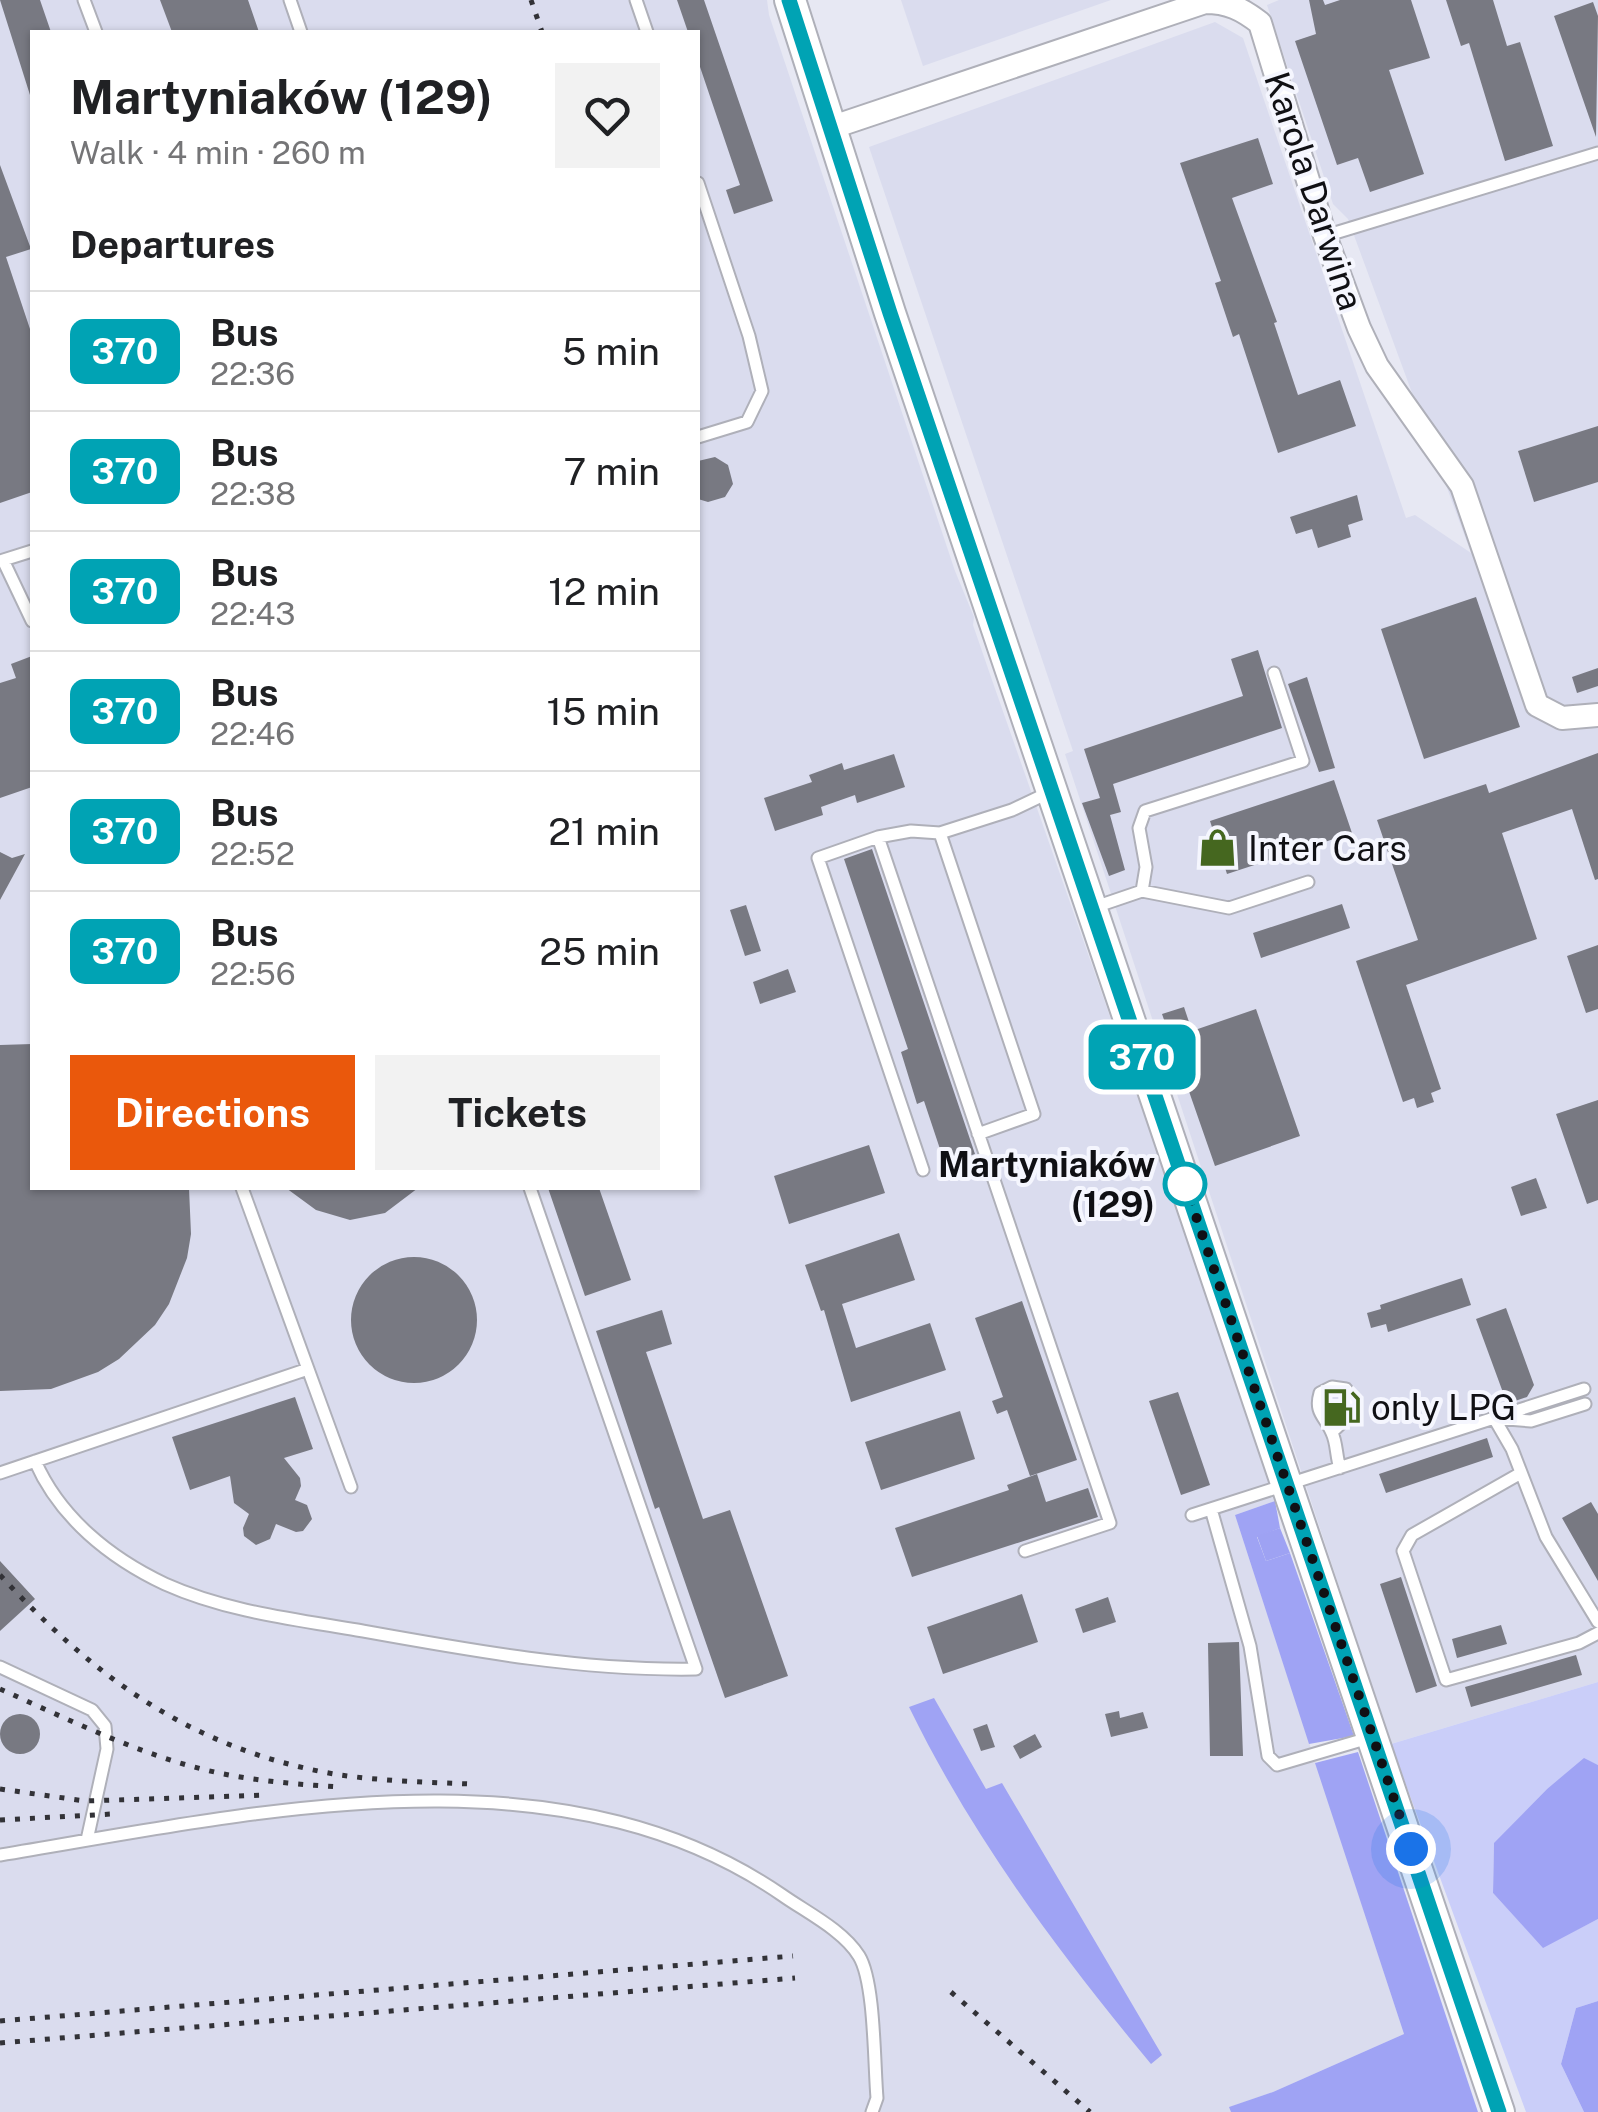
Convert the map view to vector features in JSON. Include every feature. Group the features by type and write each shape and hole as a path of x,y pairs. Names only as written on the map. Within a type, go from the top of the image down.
{"main road":[{"path":"790,0 896,331 1499,2112"}],"street":[{"path":"833,127 1205,2 1224,2 1243,10 1265,0"},
{"name":"Karola Darwina","path":"1243,10 1260,23 1359,328 1377,366 1462,486 1486,529 1537,705 1562,718 1598,714"}],"lane":[{"path":"84,0 95,30"},
{"path":"290,0 300,30"},
{"path":"636,0 646,30"},
{"path":"1326,236 1598,154"},
{"path":"700,189 749,336 762,391 747,422 700,436"},
{"path":"30,551 2,560 30,617"},
{"path":"1142,892 1146,867 1140,828 1145,811 1303,761 1274,672"},
{"path":"923,1170 818,858 878,837 911,831 940,833 1012,810 1052,791"},
{"path":"940,833 1034,1114 978,1134"},
{"path":"878,837 1110,1524 1025,1550"},
{"path":"1092,908 1142,892 1164,893 1228,908 1308,882"},
{"path":"243,1190 351,1487"},
{"path":"35,1461 91,1540 164,1583 213,1602 518,1657 696,1670 531,1190"},
{"path":"0,1472 308,1369"},
{"path":"1192,1515 1584,1388"},
{"path":"1494,1418 1531,1421 1584,1404"},
{"path":"1494,1418 1512,1448 1546,1536 1598,1622"},
{"path":"1332,1432 1340,1468"},
{"path":"1522,1473 1412,1535 1404,1551 1446,1680 1579,1643 1598,1634"},
{"path":"1211,1509 1250,1646 1268,1756 1278,1764 1373,1736"},
{"path":"0,1667 92,1710 105,1726 108,1749 87,1840"},
{"path":"0,1854 280,1811 461,1802 582,1812 665,1835 755,1878 853,1947 866,1972 877,2098 872,2112"}],"shaded area":[{"path":"0,0 767,0 955,571 974,617 973,625 1235,1373 1275,1501 1235,1515 1404,2034 1230,2107 1231,2112 0,2112"},
{"path":"901,0 1111,0 923,66"},
{"path":"1279,0 1598,0 1598,1682 1391,1744 1065,754 1073,751 869,147 1215,22 1243,38 1406,518 1415,515 1471,553 1348,219 1333,204 1267,5"},
{"path":"1275,1501 1280,1528 1257,1537 1266,1561 1290,1553 1354,1736 1309,1744 1235,1515"},
{"path":"1280,1528 1290,1553 1266,1561 1257,1536"},
{"path":"1598,1682 1598,1765 1584,1759 1547,1789 1494,1844 1493,1893 1543,1947 1598,1919 1598,2001 1576,2008 1561,2064 1584,2112 1526,2112 1391,1744"},
{"path":"934,1698 986,1789 1002,1783 1162,2055 1151,2064 1050,1936 961,1802 909,1707"},
{"path":"1358,1752 1478,2112 1231,2112 1229,2107 1273,2092 1404,2034 1315,1763"},
{"path":"1584,1758 1598,1765 1598,1919 1543,1948 1493,1893 1494,1843"},
{"path":"1598,2001 1598,2112 1584,2112 1561,2064 1576,2008"}],"building":[{"path":"0,0 40,0 50,30 30,30 30,95"},
{"path":"160,0 248,0 258,30 171,30"},
{"path":"677,0 704,0 773,201 734,214 726,190 740,185 700,67 700,30 687,30"},
{"path":"1309,0 1323,0 1325,5 1340,0 1411,0 1430,58 1389,70 1424,174 1370,192 1358,158 1337,165 1295,41 1316,34"},
{"path":"1446,0 1493,0 1507,46 1520,42 1553,146 1505,161 1469,43 1461,46"},
{"path":"1593,2 1598,16 1596,137 1554,16"},
{"path":"1258,138 1273,184 1232,198 1277,322 1274,323 1298,395 1340,380 1356,426 1278,453 1239,334 1233,337 1215,283 1221,281 1180,163"},
{"path":"0,165 30,246 6,257 30,329 30,493 0,503"},
{"path":"1598,426 1598,482 1534,502 1518,451"},
{"path":"715,457 728,465 733,484 725,497 708,502 700,500 700,461"},
{"path":"1357,495 1363,520 1348,525 1351,537 1318,548 1312,529 1296,534 1290,517"},
{"path":"1476,597 1520,727 1424,759 1381,629"},
{"path":"1258,650 1282,728 1113,784 1121,812 1110,815 1125,870 1109,876 1082,803 1100,798 1084,749 1243,696 1231,659"},
{"path":"30,657 30,788 0,798 0,683 16,678 11,664"},
{"path":"1598,668 1598,686 1577,693 1572,677"},
{"path":"1307,677 1335,768 1319,772 1288,684"},
{"path":"1598,753 1598,879 1595,880 1572,809 1502,833 1537,939 1406,985 1441,1089 1431,1093 1434,1102 1417,1108 1414,1098 1403,1102 1356,961 1418,940 1377,820 1486,784 1489,793"},
{"path":"894,754 905,787 857,803 855,795 821,807 823,815 775,831 764,798 812,782 809,775 842,763 844,770"},
{"path":"1334,780 1352,833 1227,874 1210,821"},
{"path":"872,849 975,1154 945,1164 924,1101 917,1104 901,1052 908,1049 844,859"},
{"path":"0,852 12,858 25,854 0,900"},
{"path":"1342,904 1350,928 1261,958 1253,933"},
{"path":"746,905 761,951 745,956 730,910"},
{"path":"1598,945 1598,1009 1586,1013 1567,956"},
{"path":"788,969 796,992 760,1004 753,982"},
{"path":"1184,1007 1192,1031 1256,1009 1300,1136 1215,1166 1162,1014"},
{"path":"30,1044 30,1190 189,1190 191,1234 187,1258 169,1304 155,1325 119,1359 98,1372 51,1389 0,1391 0,1045"},
{"path":"1598,1100 1598,1200 1587,1204 1556,1114"},
{"path":"869,1145 885,1193 789,1224 774,1176"},
{"path":"1536,1178 1547,1208 1521,1216 1511,1187"},
{"path":"289,1190 415,1190 385,1213 350,1220 316,1210"},
{"path":"549,1190 600,1190 631,1280 585,1296"},
{"path":"899,1233 915,1280 842,1304 856,1348 930,1323 946,1370 851,1402 824,1310 821,1311 805,1265"},
{"path":"414,1257 438,1262 459,1275 472,1296 477,1320 472,1344 459,1365 438,1378 414,1383 390,1378 369,1365 356,1344 351,1320 356,1296 369,1275 390,1262"},
{"path":"1462,1278 1471,1305 1388,1332 1386,1324 1371,1328 1367,1313 1381,1309 1380,1305"},
{"path":"1022,1301 1077,1460 1030,1476 1007,1410 997,1414 992,1401 1003,1397 975,1318"},
{"path":"1506,1308 1534,1385 1527,1397 1515,1401 1505,1398 1476,1319"},
{"path":"662,1310 672,1344 646,1352 703,1519 730,1510 788,1676 725,1698 659,1507 655,1509 596,1331"},
{"path":"1178,1392 1210,1485 1181,1495 1149,1401"},
{"path":"295,1397 313,1449 284,1458 300,1478 295,1500 307,1505 312,1519 303,1531 296,1532 276,1524 270,1539 256,1545 244,1536 249,1514 234,1503 230,1476 190,1490 172,1437"},
{"path":"960,1411 975,1459 881,1490 865,1442"},
{"path":"1487,1438 1493,1457 1386,1493 1379,1474"},
{"path":"1037,1474 1046,1502 1088,1488 1098,1517 912,1577 895,1528 1009,1490 1007,1485"},
{"path":"1591,1502 1598,1514 1598,1581 1562,1518"},
{"path":"0,1561 35,1599 0,1631"},
{"path":"1401,1577 1437,1686 1416,1693 1380,1584"},
{"path":"1022,1594 1038,1642 943,1674 927,1627"},
{"path":"1108,1597 1116,1622 1083,1633 1075,1609"},
{"path":"1501,1625 1507,1644 1457,1658 1452,1639"},
{"path":"1239,1642 1243,1756 1210,1756 1208,1643"},
{"path":"1576,1655 1582,1675 1471,1707 1465,1687"},
{"path":"1119,1711 1120,1718 1143,1712 1148,1728 1111,1737 1105,1714"},
{"path":"20,1714 34,1720 40,1734 34,1748 20,1754 6,1748 0,1734 6,1720"},
{"path":"987,1724 995,1747 981,1751 973,1729"},
{"path":"1035,1734 1042,1747 1020,1759 1013,1746"}],"railway":[{"path":"531,0 541,30"},
{"path":"0,1575 72,1646 110,1677 149,1704 235,1747 334,1774 470,1784"},
{"path":"0,1689 169,1760 248,1778 340,1787"},
{"path":"0,1789 85,1801 267,1795"},
{"path":"0,1820 112,1814"},
{"path":"0,2021 793,1956"},
{"path":"0,2043 795,1978"},
{"path":"951,1992 1090,2112"}],"bus line":[{"name":"370","path":"789,0 890,313 1499,2112"}],"place":[{"name":"Inter Cars","path":"1218,848"},
{"name":"Martyniaków (129)","path":"1185,1184"},
{"name":"only LPG","path":"1341,1407"}],"route":[{"path":"1185,1184 1411,1849"}]}
